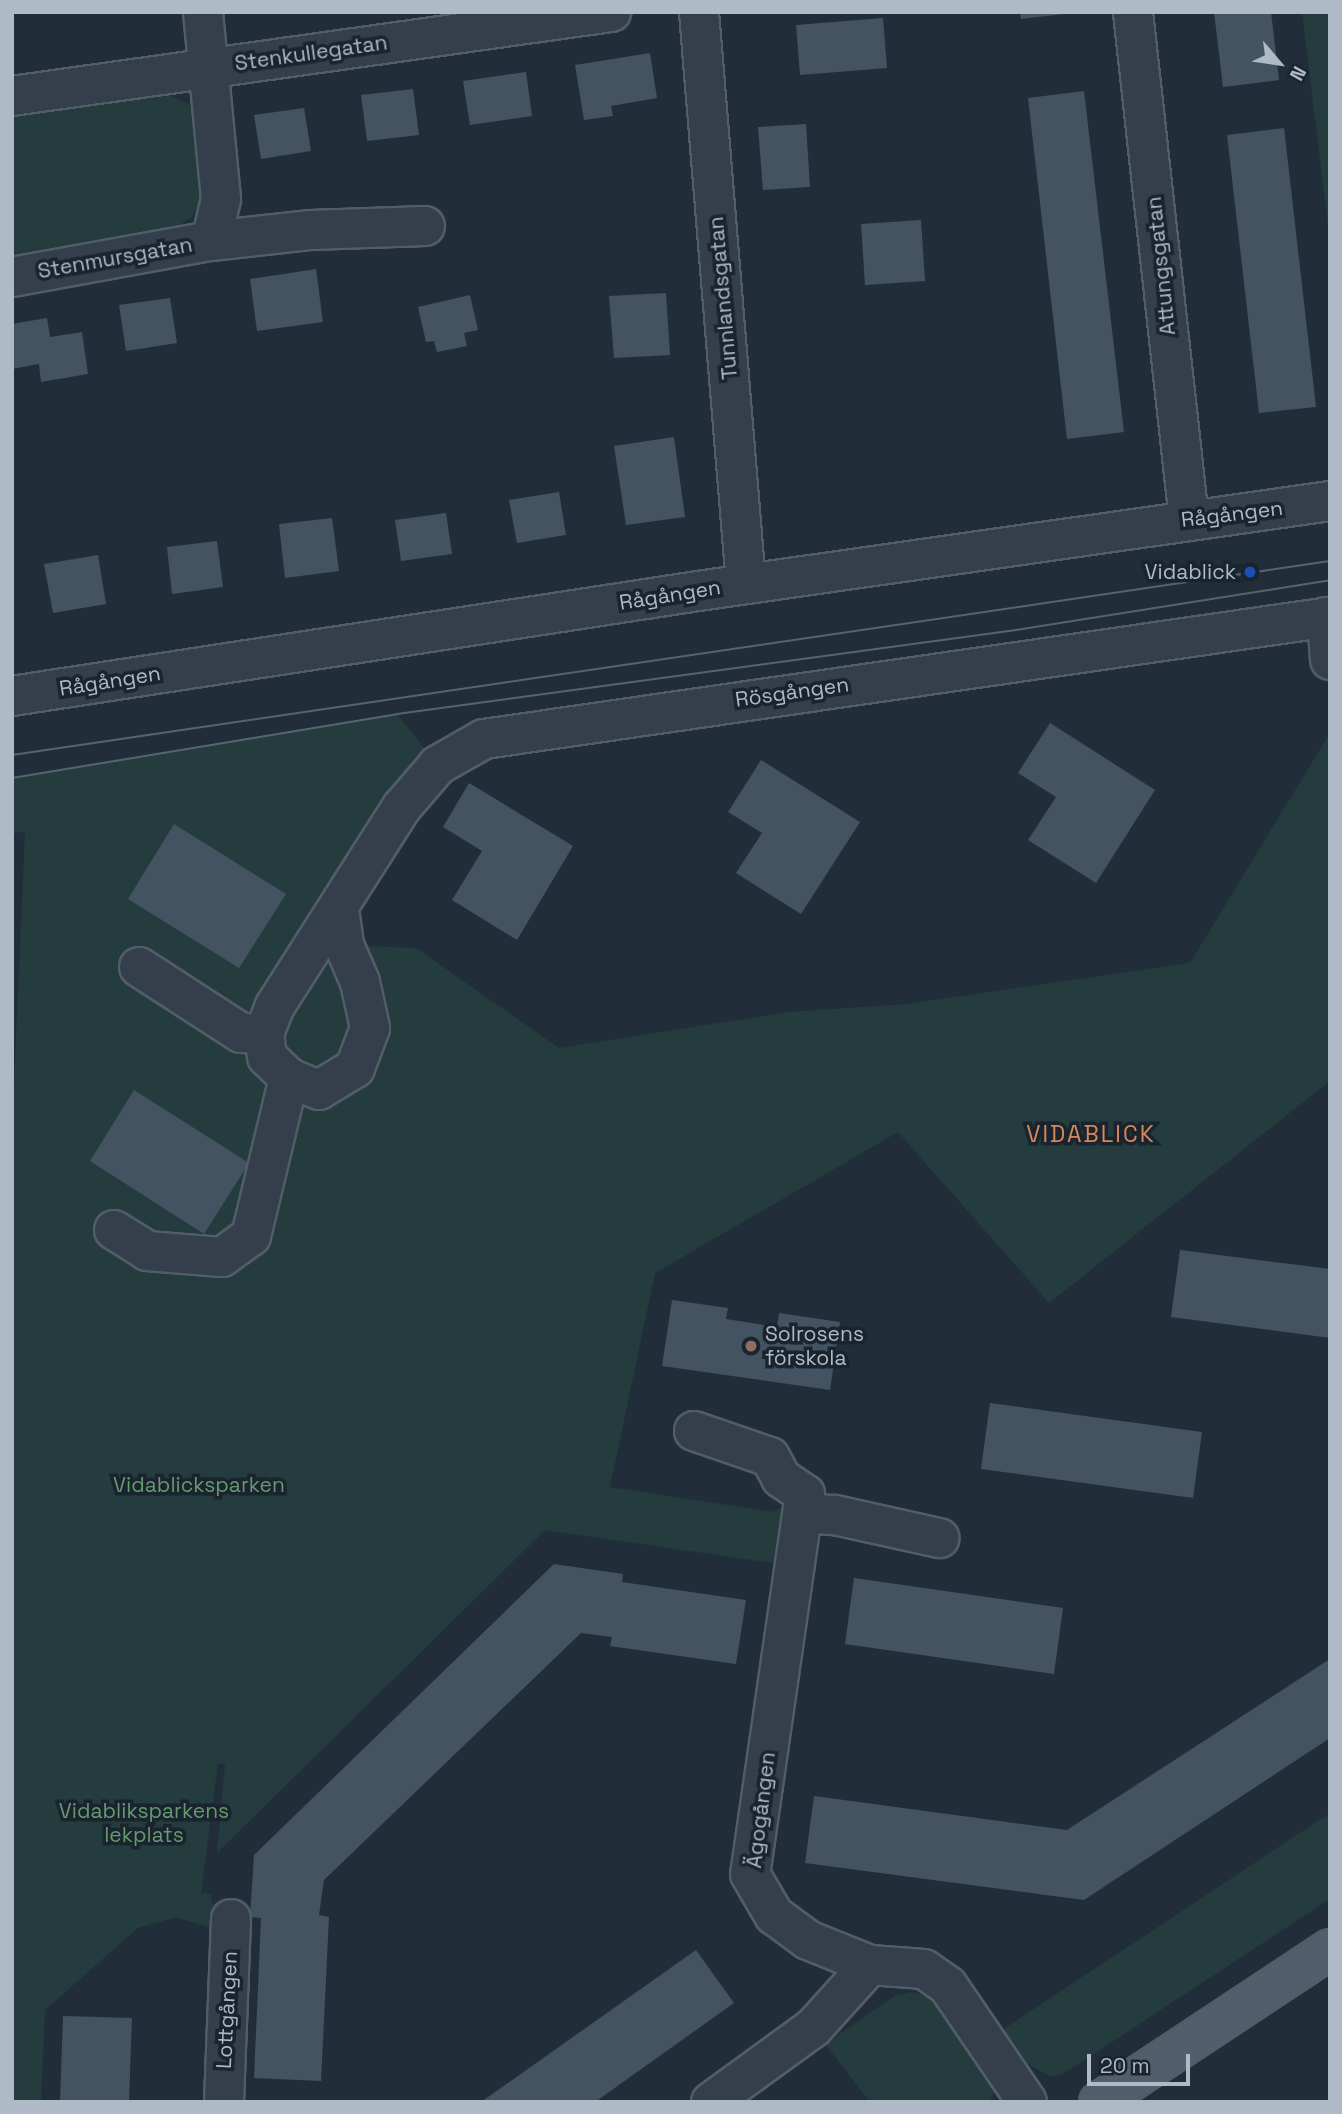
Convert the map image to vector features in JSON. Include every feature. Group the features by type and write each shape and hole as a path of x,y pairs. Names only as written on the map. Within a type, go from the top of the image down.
{"main road":[{"path":"1098,2102 1330,1949"}],"street":[{"name":"Stenmursgatan","path":"12,277 211,241 221,200 203,12"},
{"name":"Stenkullegatan","path":"12,96 611,12"},
{"name":"Tunnlandsgatan","path":"699,12 746,584"},
{"name":"Attungsgatan","path":"1133,12 1189,519"},
{"path":"211,241 312,230 425,226"},
{"name":"Rågången","path":"12,696 746,584 1330,501"},
{"name":"Rösgången","path":"264,1034 295,969 339,909 402,807 438,765 484,739 1328,617 1330,660"},
{"path":"139,967 241,1033 264,1034 267,1057 289,1078 319,1090 337,1083 355,1068 370,1028 360,982 344,945 339,909"},
{"path":"114,1230 147,1251 222,1257 251,1236 289,1078"},
{"path":"694,1431 770,1457 781,1478 804,1503 835,1515 939,1538"},
{"name":"Ägogången","path":"804,1503 750,1874 774,1915 808,1940 870,1965 924,1969 948,1986 1027,2102"},
{"name":"Lottgången","path":"224,2102 231,1919"},
{"path":"711,2102 813,2028 870,1965"}],"green space":[{"path":"1302,12 1330,12 1330,242"},
{"path":"167,94 189,104 197,115 204,192 192,217 172,230 12,261 12,116"},
{"path":"397,714 438,765 377,846 344,945 416,948 559,1048 789,1012 906,1004 1190,963 1330,733 1330,1081 1049,1303 898,1132 655,1273 610,1487 773,1512 805,1494 794,1566 545,1530 217,1853 225,1764 218,1763 201,1893 211,1894 215,1929 176,1917 138,1928 45,2010 41,2102 12,2102 12,1133 25,831 12,834 12,778"},
{"path":"1330,1813 1330,1899 1063,2074 1051,2077 987,2040"},
{"path":"912,1992 927,1996 942,2009 996,2089 989,2102 870,2102 825,2044 896,1995"}],"building":[{"path":"1020,12 1064,12 1064,14 1021,19"},
{"path":"1214,12 1271,12 1279,80 1223,87"},
{"path":"883,18 887,68 800,75 796,25"},
{"path":"650,53 657,98 611,106 613,116 584,120 575,65"},
{"path":"526,72 532,116 470,125 463,81"},
{"path":"413,89 419,135 367,141 361,95"},
{"path":"1084,91 1124,432 1067,439 1028,98"},
{"path":"304,108 311,151 261,159 254,115"},
{"path":"806,124 810,187 763,190 758,127"},
{"path":"1284,128 1316,407 1259,413 1227,135"},
{"path":"921,220 925,281 865,285 861,224"},
{"path":"316,269 323,322 257,331 250,279"},
{"path":"666,293 670,355 614,358 609,296"},
{"path":"470,295 478,330 464,333 467,346 437,352 434,341 426,342 418,307"},
{"path":"170,298 177,343 126,351 119,305"},
{"path":"47,318 50,337 82,332 88,374 41,382 39,364 12,369 12,324"},
{"path":"674,437 685,517 626,525 614,446"},
{"path":"559,492 566,535 517,543 509,500"},
{"path":"446,513 452,554 401,561 395,520"},
{"path":"332,518 339,571 285,578 279,524"},
{"path":"217,541 223,587 172,594 167,547"},
{"path":"98,555 106,604 53,613 44,564"},
{"path":"1050,723 1155,790 1096,883 1028,840 1056,797 1018,773"},
{"path":"761,760 860,822 801,914 736,873 762,833 728,812"},
{"path":"469,783 573,846 517,940 452,900 482,851 443,827"},
{"path":"174,824 286,894 239,968 128,899"},
{"path":"134,1090 249,1163 204,1234 90,1161"},
{"path":"1180,1250 1330,1269 1330,1338 1171,1317"},
{"name":"Solrosens förskola","path":"672,1300 728,1308 726,1319 777,1327 779,1313 840,1322 830,1390 662,1366"},
{"path":"990,1403 1202,1432 1193,1498 981,1469"},
{"path":"554,1564 623,1574 622,1582 746,1600 736,1664 610,1646 612,1637 581,1633 324,1880 319,1915 329,1917 321,2081 254,2078 261,1918 250,1917 254,1855"},
{"path":"854,1578 1063,1608 1054,1674 845,1644"},
{"path":"1330,1659 1330,1738 1084,1900 805,1863 814,1796 1067,1830"},
{"path":"696,1950 734,2003 595,2102 481,2102"},
{"path":"63,2016 132,2018 129,2102 60,2102"}],"tram line":[{"path":"12,755 1330,561"},
{"path":"12,778 397,714 1016,630 1330,580"}],"place":[{"name":"Vidablick","path":"1250,572"},
{"name":"Solrosens förskola","path":"751,1346"}],"district":[{"name":"VIDABLICK","path":"1091,1134"}],"park label":[{"name":"Vidablicksparken","path":"199,1485"},
{"name":"Vidabliksparkens lekplats","path":"144,1823"}]}
